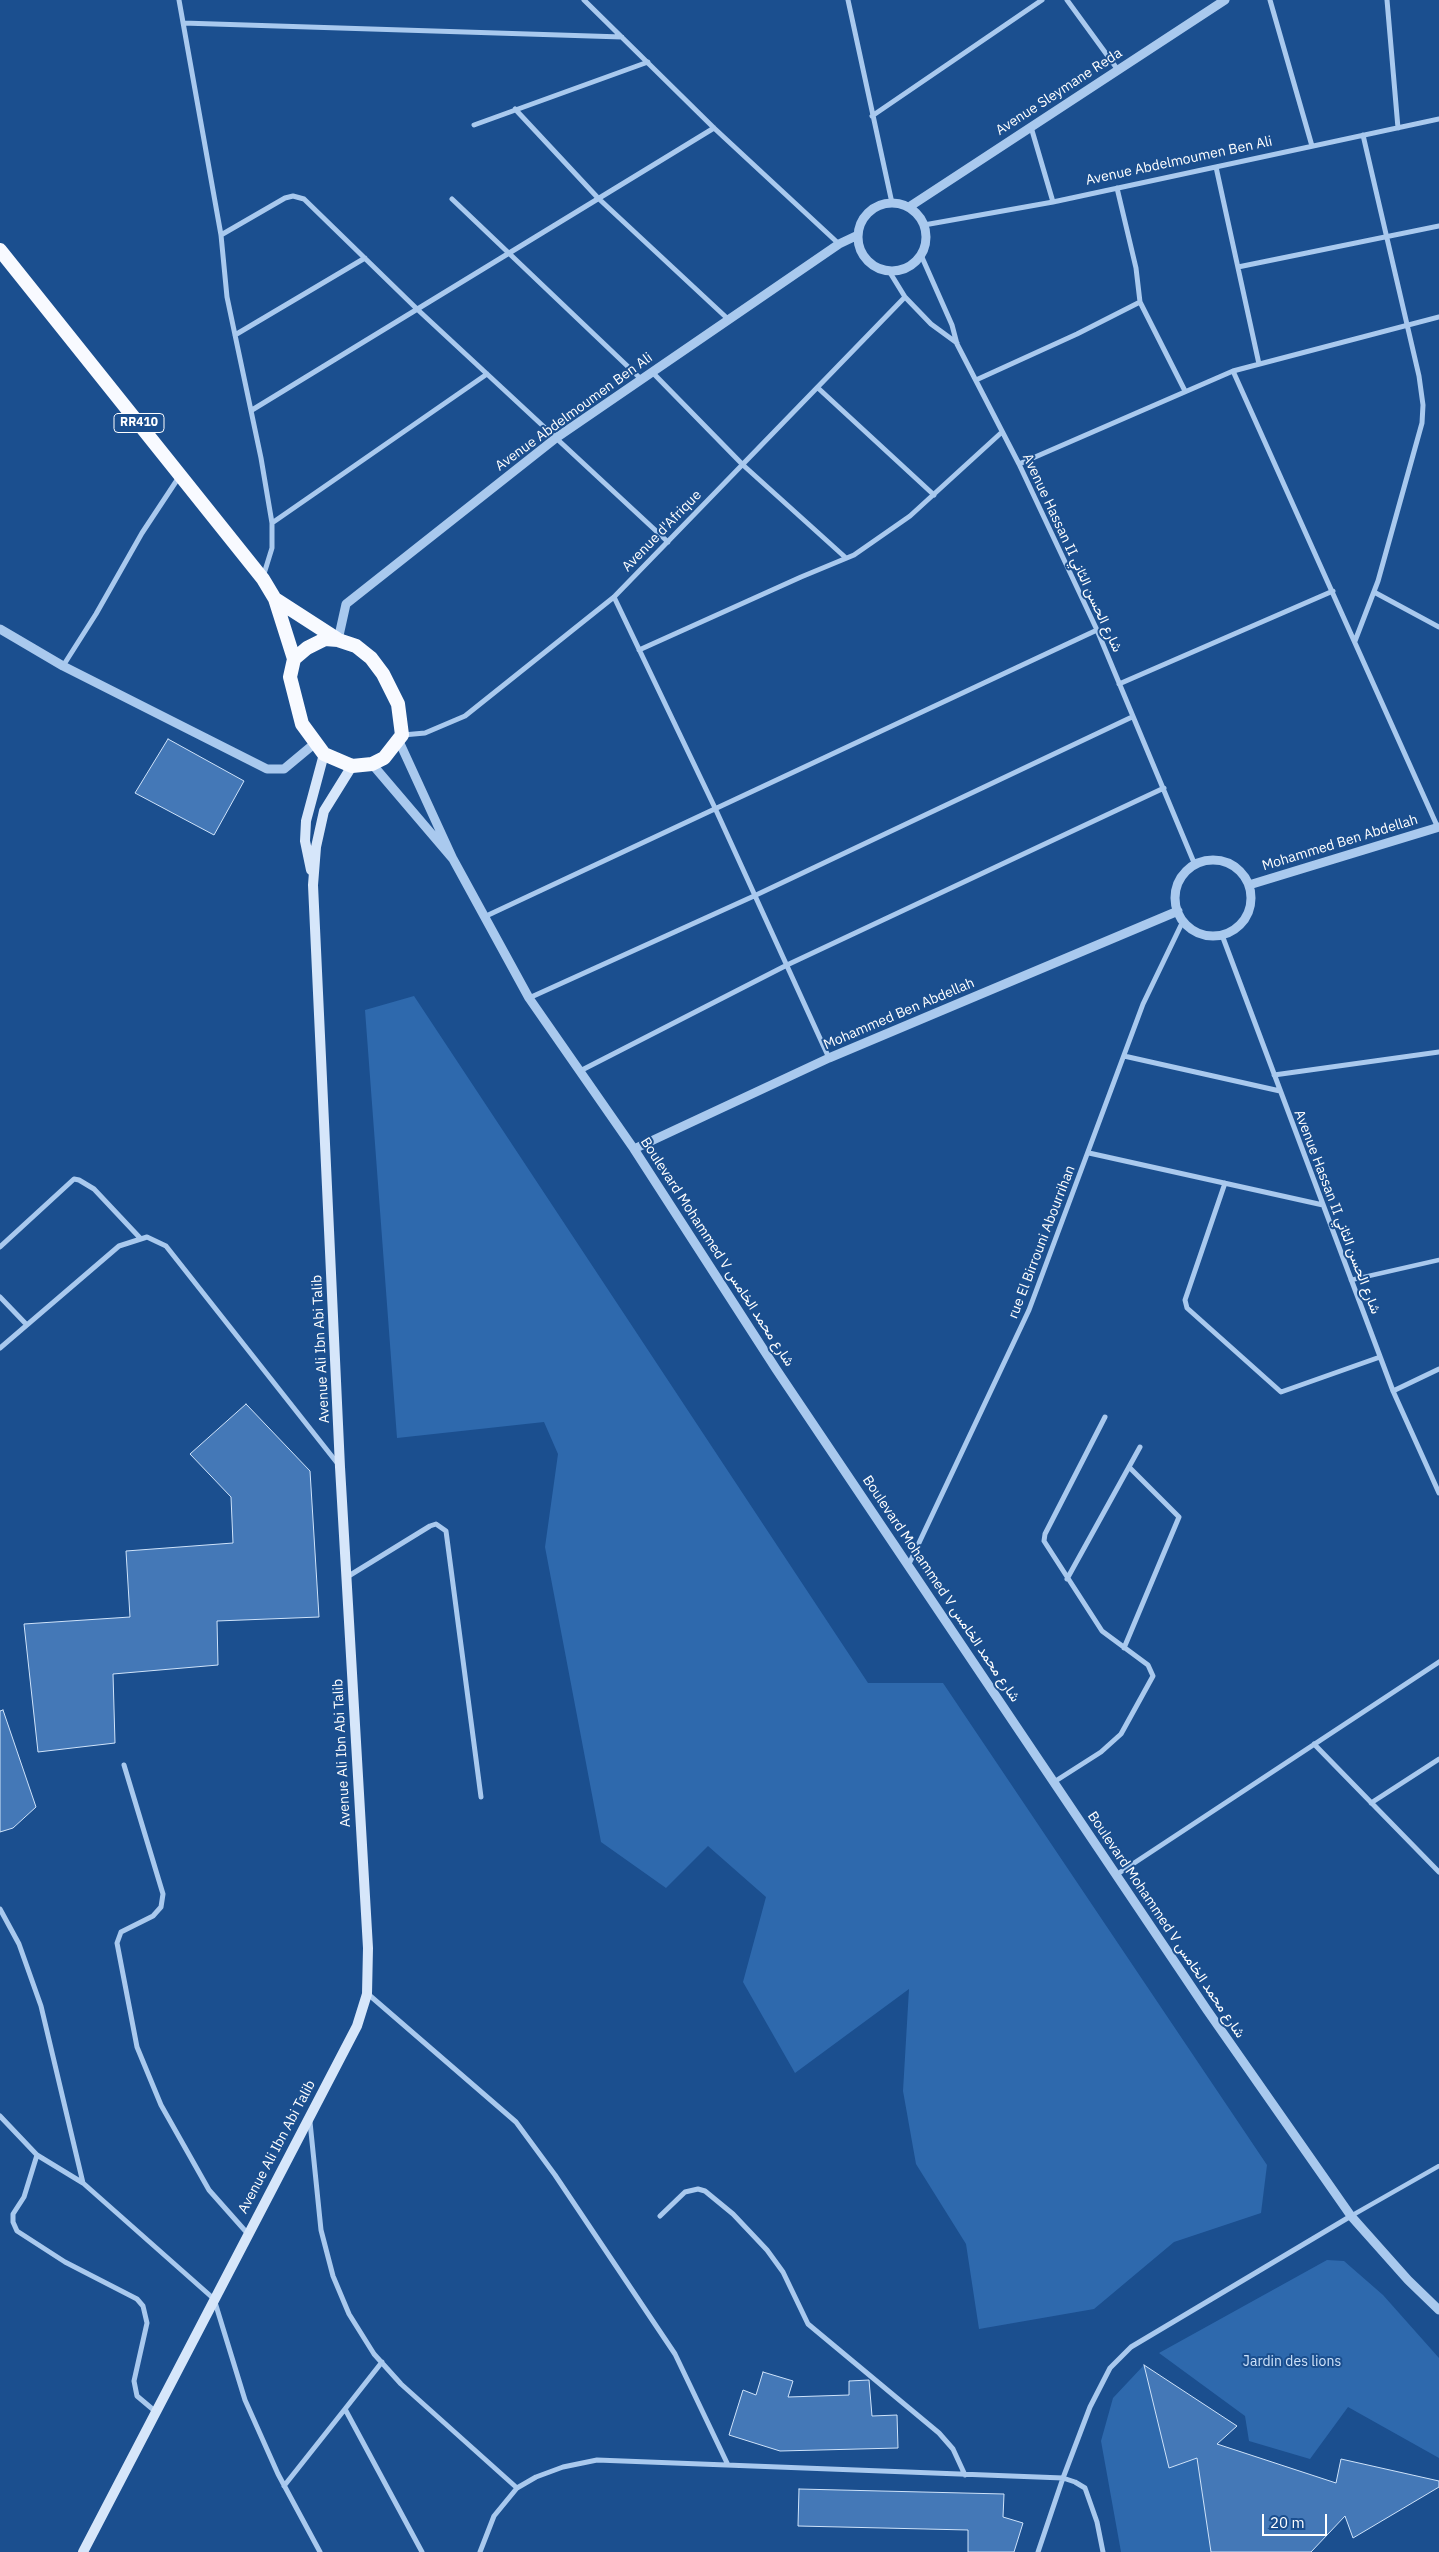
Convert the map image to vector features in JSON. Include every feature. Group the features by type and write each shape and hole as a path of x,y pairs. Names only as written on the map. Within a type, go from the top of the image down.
{"highway":[{"name":"RR410","path":"0,250 263,579 275,599 294,659 290,677 294,701 302,724 314,744 324,754 352,766 372,764"},
{"name":"RR410","path":"275,599 338,640 356,646 371,658 383,674 398,704 400,737"},
{"path":"294,659 306,648 325,639 338,640"},
{"path":"372,764 384,758 400,737"}],"main road":[{"path":"313,885 305,841 306,821 324,754"},
{"path":"313,885 316,847 324,811 352,766"},
{"name":"Avenue Ali Ibn Abi Talib","path":"83,2552 356,2026 368,1994 368,1948 340,1467 313,885"}],"street":[{"path":"179,0 221,235 227,297 252,410 272,523 272,548 263,579"},
{"path":"584,0 714,128 839,244"},
{"path":"848,0 892,203"},
{"path":"872,116 1042,0"},
{"path":"1068,0 1118,70"},
{"name":"Avenue Sleymane Reda","path":"909,207 1225,0"},
{"path":"1270,0 1312,146"},
{"path":"1387,0 1398,128"},
{"path":"183,23 622,37"},
{"path":"474,125 648,62"},
{"path":"515,109 598,198 729,320"},
{"name":"Avenue Abdelmoumen Ben Ali","path":"924,225 1053,202 1439,119"},
{"path":"1031,127 1053,202"},
{"path":"252,410 714,128"},
{"path":"1355,641 1374,592 1422,423 1419,376 1363,135"},
{"path":"1216,167 1259,364"},
{"path":"1117,188 1136,268 1140,302 1185,392"},
{"path":"221,235 285,198 300,196 417,309 668,542"},
{"path":"452,199 642,380"},
{"path":"892,203 909,207 924,225 925,246 920,255 907,268 889,271 872,265 861,252 858,235 859,227 868,212 884,204 892,203"},
{"path":"1238,267 1439,226"},
{"name":"Avenue Abdelmoumen Ben Ali","path":"338,640 346,604 556,438 839,244 858,235"},
{"name":"Avenue Hassan II شارع الحسن الثاني","path":"920,255 952,325 957,344 1019,464 1097,630 1195,865"},
{"path":"235,335 365,258"},
{"path":"889,271 906,296 930,324 957,344"},
{"name":"Avenue d'Afrique","path":"400,737 425,733 465,716 614,597 906,296"},
{"path":"976,380 1140,302"},
{"path":"1019,464 1233,371 1439,316"},
{"path":"1233,371 1438,828"},
{"path":"652,373 743,465 846,558"},
{"path":"272,523 487,374"},
{"path":"818,388 934,494"},
{"path":"639,650 801,576 846,558 874,542 910,516 1002,432"},
{"path":"63,666 96,614 142,533 181,475"},
{"path":"1119,684 1333,591"},
{"path":"1374,592 1439,627"},
{"path":"614,597 715,808 829,1058"},
{"path":"0,629 63,666 267,769 284,769 314,744"},
{"path":"484,917 1097,630"},
{"path":"529,998 754,896 1132,717"},
{"name":"Boulevard Mohammed V شارع محمد الخامس","path":"400,737 453,860 529,998 578,1072 634,1149 776,1369 1206,2010 1351,2216 1408,2280 1439,2310"},
{"name":"Boulevard Mohammed V شارع محمد الخامس","path":"372,764 453,860"},
{"path":"578,1072 787,965 1164,788"},
{"name":"Mohammed Ben Abdellah","path":"1249,884 1438,828"},
{"path":"1205,861 1226,862 1240,871 1249,884 1251,906 1247,916 1232,931 1222,935 1200,933 1183,921 1178,911 1176,901 1178,885 1187,872 1195,865 1205,861"},
{"name":"Mohammed Ben Abdellah","path":"634,1149 829,1058 1178,911"},
{"name":"rue El Birrouni Abourrihan","path":"908,1564 1029,1310 1143,1004 1183,921"},
{"name":"Avenue Hassan II شارع الحسن الثاني","path":"1222,935 1393,1392 1439,1493"},
{"path":"1274,1075 1439,1052"},
{"path":"1124,1056 1280,1091"},
{"path":"1089,1153 1323,1205"},
{"path":"0,1247 74,1179 94,1188 141,1239"},
{"path":"1225,1183 1185,1300 1187,1308 1281,1392 1380,1357"},
{"path":"0,1348 119,1246 147,1237 166,1246 340,1467"},
{"path":"1351,1280 1439,1260"},
{"path":"0,1297 26,1324"},
{"path":"1393,1392 1439,1369"},
{"path":"1054,1782 1102,1752 1121,1734 1153,1676 1148,1665 1102,1631 1048,1551 1044,1541 1045,1534 1105,1417"},
{"path":"1067,1579 1140,1447"},
{"path":"1124,1648 1179,1517 1129,1467"},
{"path":"346,1578 430,1526 436,1524 446,1531 481,1797"},
{"path":"1116,1875 1439,1662"},
{"path":"1314,1744 1439,1872"},
{"path":"1371,1803 1439,1759"},
{"path":"124,1764 163,1894 161,1907 153,1916 122,1932 117,1943 137,2047 161,2105 209,2190 248,2234"},
{"path":"0,1910 19,1944 40,2006 83,2183"},
{"path":"368,1994 516,2122 555,2175 675,2354 728,2465"},
{"path":"0,2116 37,2155 83,2183 214,2299 245,2400 284,2486 320,2552"},
{"path":"309,2117 321,2230 333,2276 349,2314 382,2362 401,2384 517,2488"},
{"path":"37,2155 24,2197 13,2214 13,2222 17,2231 65,2262 137,2299 143,2306 146,2314 146,2328 134,2381 137,2396 156,2413"},
{"path":"1038,2552 1090,2407 1110,2368 1130,2347 1439,2166"},
{"path":"660,2216 685,2192 698,2188 705,2191 733,2214 767,2250 783,2272 808,2324 939,2433 953,2449 966,2475"},
{"path":"284,2486 382,2362"},
{"path":"345,2409 422,2552"},
{"path":"480,2552 494,2516 517,2488 536,2477 563,2467 596,2460 1063,2478 1075,2482 1084,2488 1097,2522 1103,2552"}],"green space":[{"path":"414,996 868,1683 943,1683 1267,2165 1261,2213 1174,2242 1094,2309 979,2329 966,2244 916,2164 903,2091 909,1989 795,2073 743,1982 766,1897 708,1846 666,1888 601,1842 545,1547 558,1454 544,1422 397,1438 365,1010"},
{"name":"Jardin des lions","path":"1327,2260 1344,2261 1383,2295 1439,2358 1439,2458 1348,2407 1310,2459 1249,2441 1245,2416 1159,2353"},
{"path":"1144,2365 1169,2468 1197,2458 1211,2552 1121,2552 1101,2441 1113,2398"}],"building":[{"path":"168,739 244,781 214,835 135,793"},
{"path":"246,1404 310,1471 319,1617 217,1621 218,1665 113,1674 115,1743 38,1752 24,1624 130,1617 126,1551 233,1543 231,1497 190,1454"},
{"path":"3,1710 36,1807 13,1828 0,1832 0,1711"},
{"path":"1144,2365 1237,2426 1217,2444 1336,2483 1341,2459 1439,2481 1439,2487 1353,2538 1345,2516 1311,2552 1211,2552 1197,2458 1169,2468"},
{"path":"763,2372 793,2381 788,2397 849,2395 849,2381 869,2380 872,2416 897,2415 898,2448 780,2451 729,2435 743,2390 756,2395"},
{"path":"799,2489 1004,2494 1003,2517 1023,2523 1014,2552 968,2552 968,2530 798,2526"}]}
